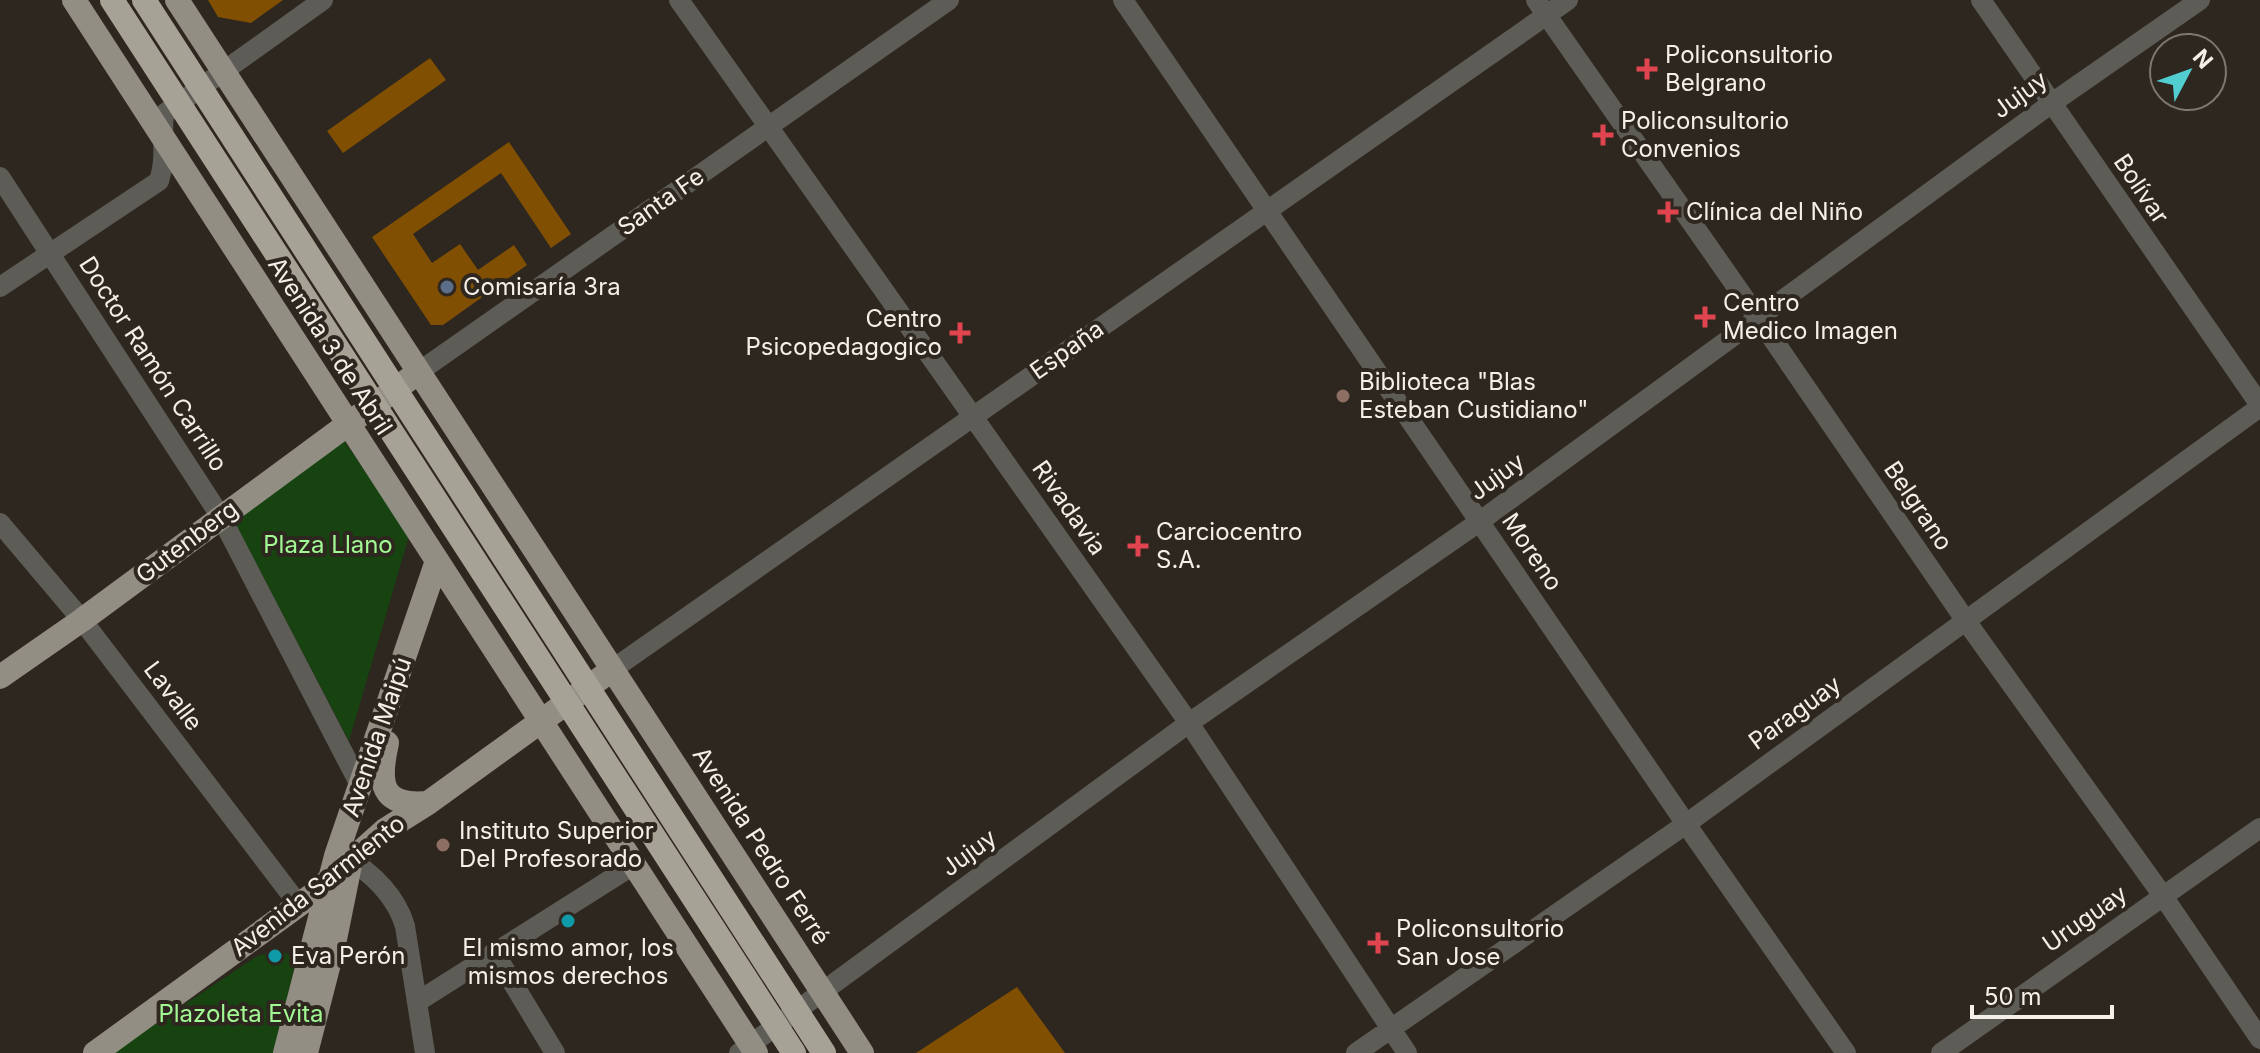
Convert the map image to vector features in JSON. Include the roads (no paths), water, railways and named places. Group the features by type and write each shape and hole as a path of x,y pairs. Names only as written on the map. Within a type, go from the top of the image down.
{"highway":[{"name":"Avenida 3 de Abril","path":"112,0 567,701"},
{"name":"Avenida 3 de Abril","path":"144,0 198,88 589,686"},
{"path":"589,686 824,1053"},
{"path":"567,701 794,1053"}],"main road":[{"name":"Avenida 3 de Abril","path":"74,0 541,720"},
{"path":"177,0 613,669"},
{"name":"Santa Fe","path":"374,405 420,371"},
{"name":"Gutenberg","path":"0,677 374,405"},
{"name":"Avenida Maipú","path":"306,1053 334,944 344,856 360,785 437,561"},
{"path":"410,639 381,770 382,782 401,801 428,803"},
{"name":"España","path":"567,701 613,669"},
{"name":"Avenida Pedro Ferré","path":"613,669 862,1053"},
{"name":"Avenida Sarmiento","path":"95,1053 299,905 328,881 344,856 428,803 567,701"},
{"path":"541,720 635,864 748,1050"},
{"path":"285,1053 328,881"}],"street":[{"path":"0,287 159,181 165,163 161,136 164,114 323,0"},
{"name":"Rivadavia","path":"679,0 1189,723 1407,1053"},
{"name":"Santa Fe","path":"420,371 949,0"},
{"name":"Moreno","path":"1123,0 1846,1053"},
{"name":"España","path":"613,669 1268,210 1542,8 1568,0"},
{"name":"Bolívar","path":"1981,0 2260,406"},
{"name":"Jujuy","path":"748,1050 776,1026 1189,723 1479,522 2052,103 2200,0"},
{"name":"Belgrano","path":"1542,8 2260,1039"},
{"name":"Doctor Ramón Carrillo","path":"0,177 221,517 360,785"},
{"name":"Paraguay","path":"1356,1053 1686,824 2260,406"},
{"name":"Lavalle","path":"0,523 82,620 299,905"},
{"name":"Uruguay","path":"1941,1053 2260,828"},
{"path":"344,856 377,882 399,906 405,926 425,1053"},
{"path":"417,1002 635,864"},
{"path":"494,952 555,1053"}],"place":[{"name":"Policonsultorio Belgrano","path":"1647,69"},
{"name":"Policonsultorio Convenios","path":"1603,135"},
{"name":"Clínica del Niño","path":"1668,212"},
{"name":"Comisaría 3ra","path":"447,287"},
{"name":"Centro Medico Imagen","path":"1705,317"},
{"name":"Centro Psicopedagogico","path":"960,333"},
{"name":"Biblioteca \"Blas Esteban Custidiano\"","path":"1343,396"},
{"name":"Carciocentro S.A.","path":"1138,546"},
{"name":"Instituto Superior Del Profesorado","path":"443,845"},
{"name":"El mismo amor, los mismos derechos","path":"568,921"},
{"name":"Policonsultorio San Jose","path":"1378,943"},
{"name":"Eva Perón","path":"275,956"}],"park label":[{"name":"Plaza Llano","path":"328,545"},
{"name":"Plazoleta Evita","path":"241,1014"}]}
